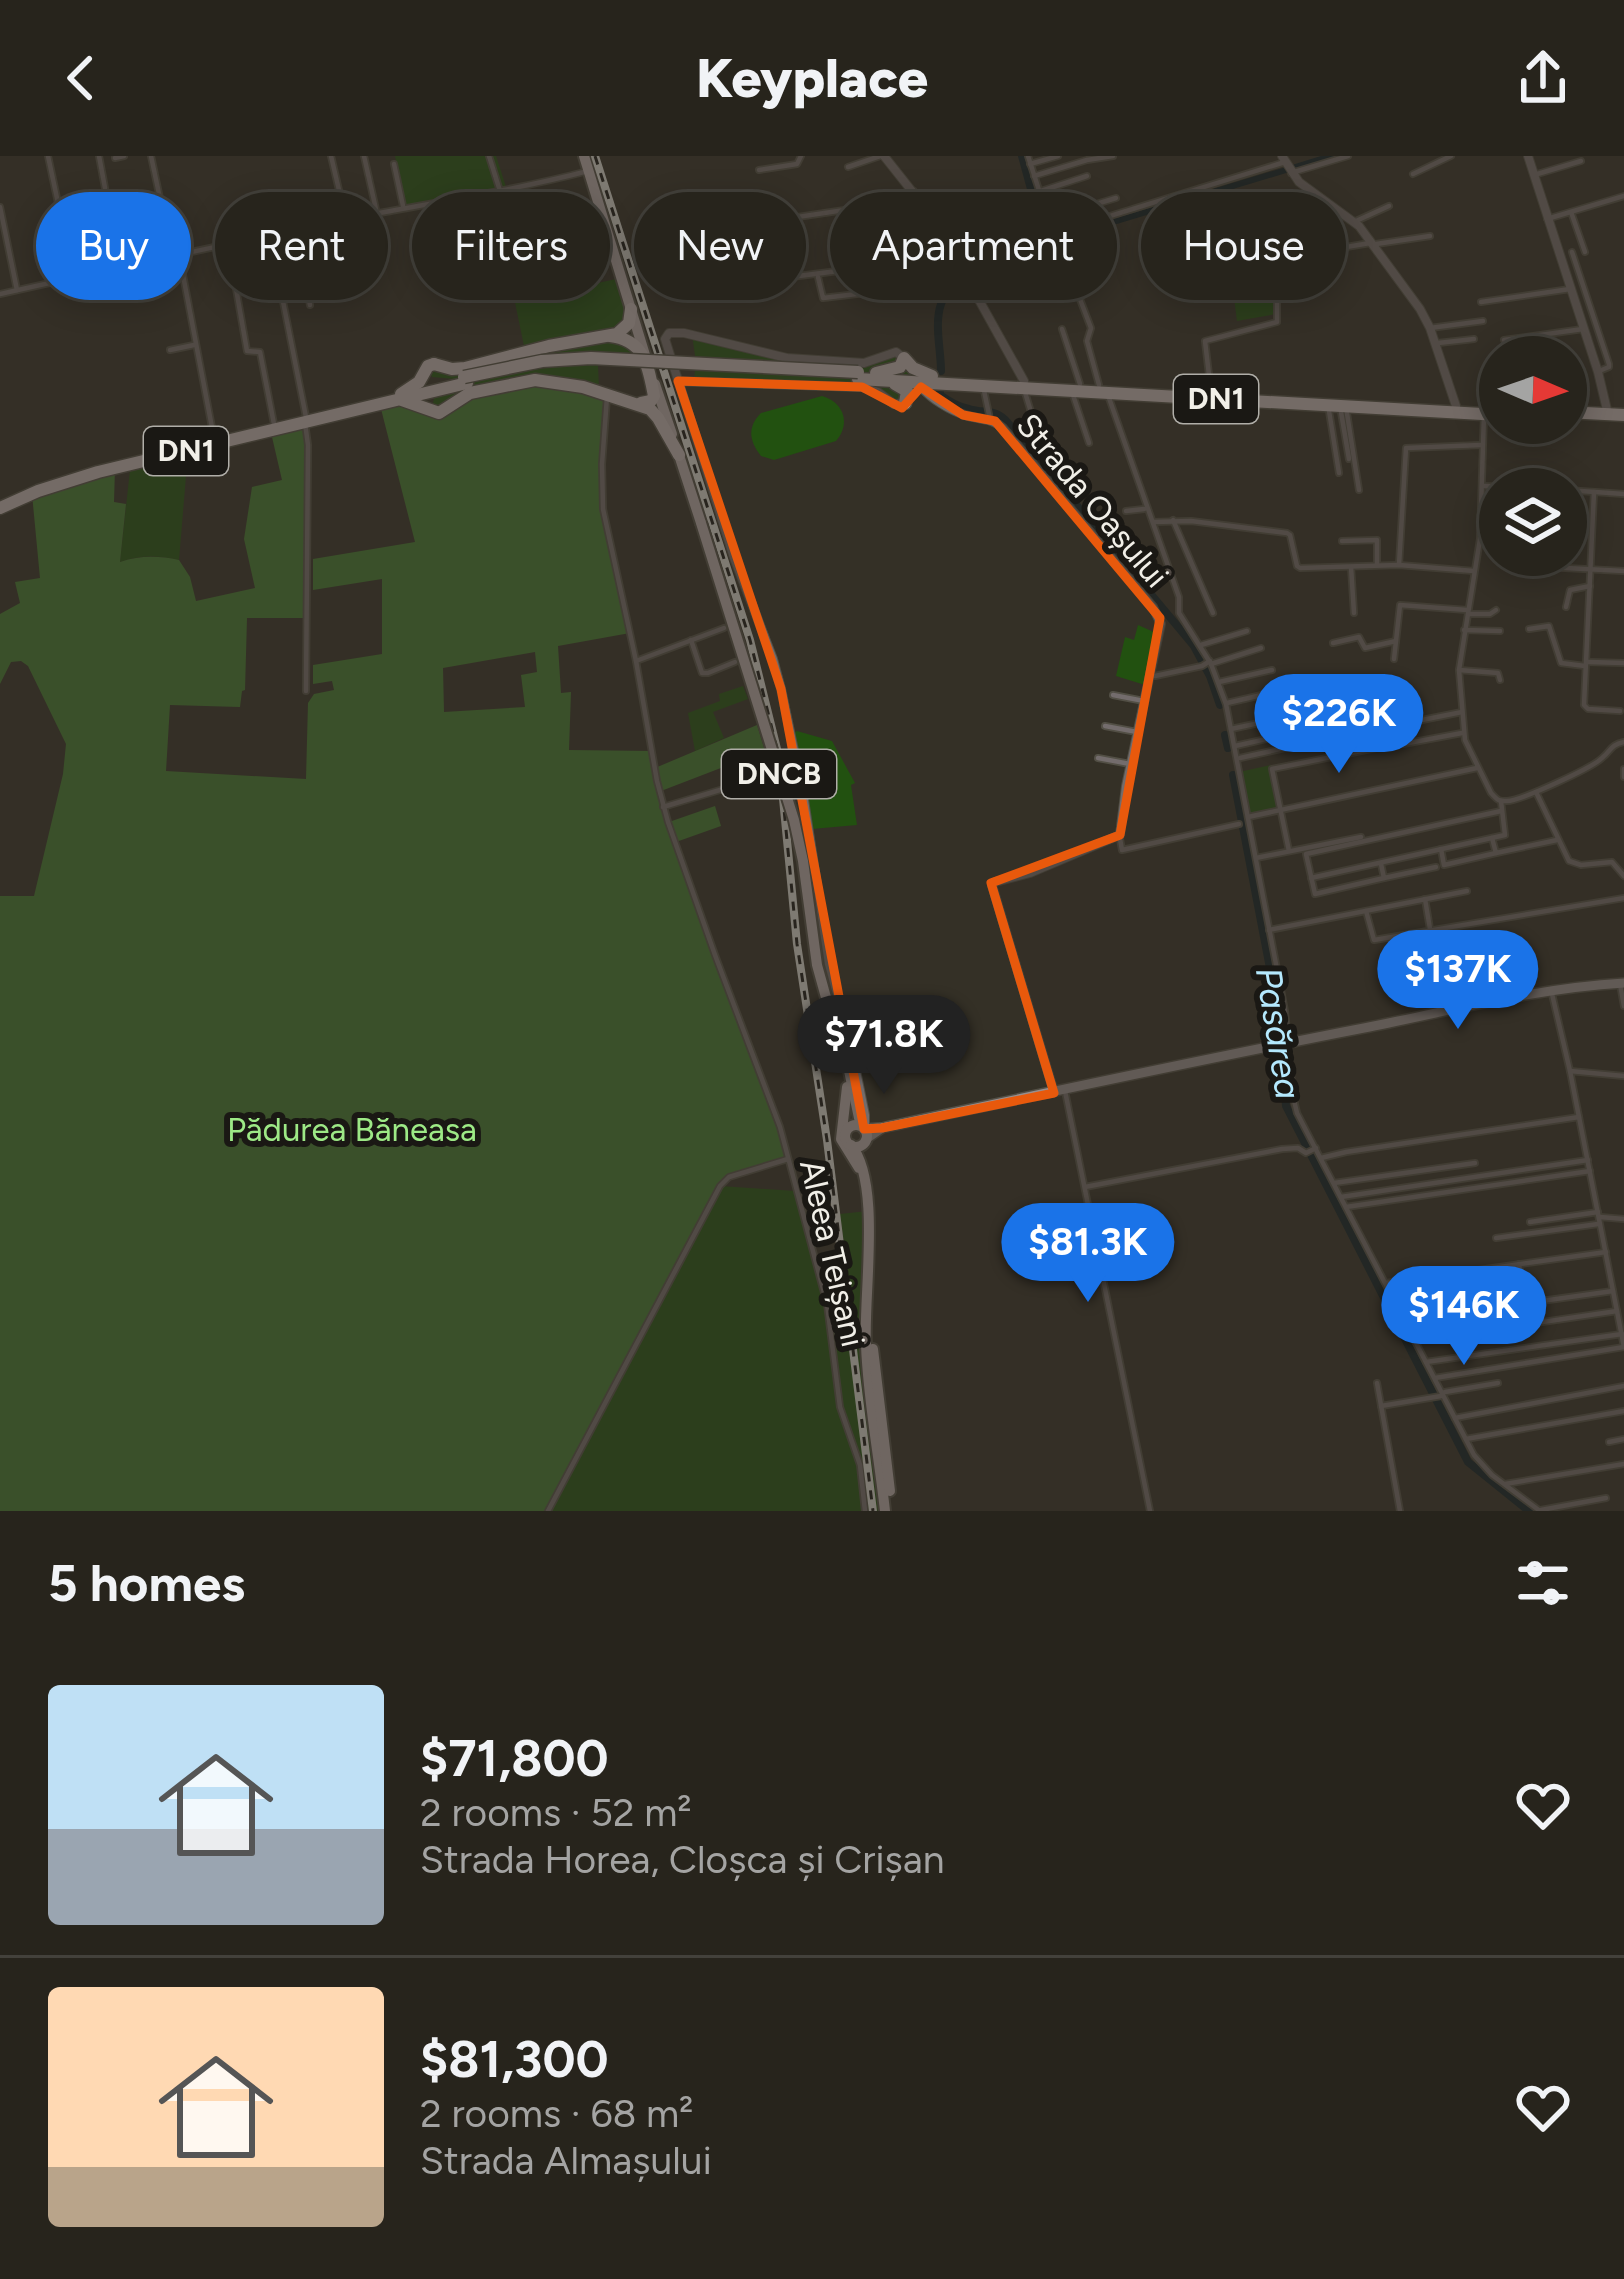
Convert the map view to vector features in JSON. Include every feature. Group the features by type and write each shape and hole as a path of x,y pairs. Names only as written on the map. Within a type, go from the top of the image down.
{"highway":[{"path":"631,309 627,326 604,337 460,369 429,365 419,382 401,397 436,412 447,410 470,393 528,380 570,383 639,399 656,414 679,454"},
{"path":"604,337 626,341 637,349 648,377 664,399"},
{"path":"876,376 901,367 904,358 925,380 905,403"},
{"path":"434,364 429,370 432,377 460,381"},
{"name":"DN1","path":"0,504 84,476 460,381 528,370 592,364 1024,385"},
{"path":"876,376 904,388 905,403"},
{"path":"639,399 648,377"},
{"name":"DN1","path":"925,380 1479,409"},
{"path":"447,410 436,408 434,397 460,381"},
{"name":"DN1","path":"1103,389 1479,414"},
{"path":"1587,416 1624,419"},
{"path":"1587,417 1624,419"},
{"name":"DN1","path":"0,504 69,473 305,420"}],"main road":[{"name":"DNCB","path":"586,156 631,309 703,522"},
{"name":"DNCB","path":"586,156 802,832 822,967 865,1137 877,1250 873,1349 888,1511"},
{"path":"850,1144 856,1146 882,1129 1274,1045 1551,992 1622,984"},
{"name":"DNCB","path":"837,1029 852,1113 846,1137 861,1161 865,1194 869,1251 865,1339 888,1511"},
{"path":"848,1087 841,1139 859,1168 865,1194"},
{"path":"848,1129 856,1125 865,1137"}],"street":[{"path":"48,156 56,192"},
{"path":"99,156 105,188"},
{"path":"116,158 124,156"},
{"path":"152,156 161,192"},
{"path":"332,156 340,192"},
{"path":"364,156 371,192"},
{"path":"489,156 500,191"},
{"path":"759,170 797,164 801,156"},
{"path":"806,216 865,207 914,191 882,156 848,167"},
{"path":"1028,156 1039,192 1088,176"},
{"path":"1030,164 1058,156"},
{"path":"1034,176 1113,156"},
{"path":"1291,173 1348,156"},
{"path":"1413,173 1451,156"},
{"path":"1528,156 1608,415"},
{"path":"1117,213 1283,159 1308,189 1355,222 1420,309 1456,406"},
{"path":"1534,176 1581,161"},
{"path":"394,164 404,208"},
{"path":"388,211 588,171"},
{"path":"1547,219 1622,196 1624,208"},
{"path":"1355,222 1389,206"},
{"path":"0,207 17,290"},
{"path":"1570,212 1585,252"},
{"path":"1346,248 1430,236"},
{"path":"1572,252 1610,364 1598,372"},
{"path":"806,276 830,274"},
{"path":"818,275 823,298 830,297"},
{"path":"0,294 36,286"},
{"path":"1481,302 1570,290"},
{"path":"186,300 214,438"},
{"path":"238,300 248,351 260,352 274,424"},
{"path":"282,300 308,445 306,691"},
{"path":"309,300 310,305"},
{"path":"979,300 1024,385 1045,455"},
{"path":"1080,300 1103,389 1179,601 1176,614 1161,624"},
{"path":"1211,392 1205,341 1276,322 1277,300"},
{"path":"1430,328 1484,321"},
{"path":"1062,329 1089,443"},
{"path":"1533,336 1583,329"},
{"path":"865,1137 866,1118 829,964 803,793 781,689 665,342 672,333 692,334 787,358 864,363 898,352 904,358"},
{"path":"1436,344 1474,339"},
{"path":"170,350 196,345"},
{"name":"Strada Oașului","path":"925,380 932,398 962,415 989,411 1154,607 1161,624 1130,764 1120,835"},
{"path":"678,381 862,387 894,404 905,403"},
{"path":"983,386 989,411"},
{"name":"Aleea Teișani","path":"613,395 602,496 663,807 780,1127 827,1304 840,1407 860,1465 865,1511"},
{"path":"1338,406 1349,459"},
{"path":"1338,406 1339,473"},
{"path":"1338,406 1359,490"},
{"path":"1399,565 1406,448 1483,446 1482,468"},
{"path":"1587,492 1624,494"},
{"path":"1594,492 1585,708 1620,711"},
{"path":"1126,511 1147,509"},
{"path":"1151,522 1173,520 1286,533 1298,567 1399,565 1474,571"},
{"path":"1173,520 1213,613"},
{"path":"1342,541 1377,540 1377,565"},
{"path":"1479,551 1459,670 1464,733 1491,793 1501,801 1518,799 1599,761 1612,746 1624,742"},
{"path":"1351,567 1354,613"},
{"path":"1587,569 1624,571"},
{"path":"1566,607 1570,590 1590,586"},
{"path":"1394,658 1400,605 1490,614 1496,610"},
{"path":"1176,614 1200,645 1226,704 1285,1011 1294,1104 1312,1150 1321,1158 1440,1395 1482,1465 1540,1511 1606,1498"},
{"path":"1529,629 1549,626 1563,665 1560,674"},
{"path":"636,662 724,628"},
{"path":"1464,630 1499,631"},
{"path":"1200,645 1247,631"},
{"path":"1333,643 1359,637 1365,649 1396,641"},
{"path":"691,640 702,673 735,662"},
{"path":"1154,676 1261,648"},
{"path":"1563,665 1624,663"},
{"path":"1219,682 1272,670"},
{"path":"1459,670 1498,673 1500,680"},
{"path":"1226,704 1327,680"},
{"path":"1231,729 1375,694"},
{"path":"1113,695 1144,701"},
{"path":"1289,851 1272,769 1391,745 1391,727 1462,712"},
{"path":"1234,746 1360,718"},
{"path":"1105,726 1137,732"},
{"path":"1237,758 1375,728"},
{"path":"1403,744 1464,733"},
{"path":"1098,758 1130,764"},
{"path":"1249,817 1478,768"},
{"path":"663,807 760,778"},
{"path":"1535,792 1573,863 1612,862 1624,877"},
{"path":"1311,878 1506,834 1501,801"},
{"path":"1502,812 1306,854 1315,894 1557,840"},
{"path":"1150,1511 1085,1187 993,884 1120,835 1123,850 1239,824"},
{"path":"1256,858 1361,837"},
{"path":"1492,837 1496,853"},
{"path":"1441,849 1444,865"},
{"path":"1432,851 1436,867"},
{"path":"1381,862 1384,878"},
{"path":"1270,930 1467,891"},
{"path":"1366,911 1372,940 1624,898"},
{"path":"1425,899 1430,930"},
{"path":"1622,984 1624,1006"},
{"path":"1435,1378 1624,1347 1551,992"},
{"path":"1570,1071 1624,1076"},
{"path":"1321,1158 1579,1117"},
{"path":"1085,1187 1292,1147 1312,1150"},
{"path":"548,1511 722,1183 788,1159"},
{"path":"1340,1197 1588,1160"},
{"path":"1334,1183 1475,1162"},
{"path":"1402,1173 1456,1163"},
{"path":"1346,1207 1590,1172"},
{"path":"1496,1238 1599,1218"},
{"path":"1530,1222 1624,1219"},
{"path":"1386,1283 1606,1252"},
{"path":"1519,1264 1522,1286"},
{"path":"1405,1320 1613,1291"},
{"path":"1415,1340 1617,1311"},
{"path":"1426,1362 1622,1334"},
{"path":"1382,1406 1498,1382"},
{"path":"1378,1383 1400,1511"},
{"path":"1455,1418 1624,1386"},
{"path":"1466,1439 1624,1411"},
{"path":"1609,1442 1624,1439"},
{"path":"1505,1484 1624,1464"}],"highlighted area":[{"path":"678,381 862,387 902,408 921,387 963,415 995,421 1160,618 1120,835 991,883 1054,1093 864,1129 781,689"}],"green space":[{"path":"395,156 496,156 507,192 412,192 412,207 407,208"},
{"path":"621,278 631,309 621,340 642,360 512,366 455,379 432,377 429,370 525,351 515,300 610,300 610,280"},
{"path":"1234,300 1275,300 1276,314 1237,321"},
{"path":"692,334 769,355 864,363 892,353 932,376 696,363"},
{"path":"572,365 598,365 599,389 436,408 433,403 435,395 469,384"},
{"path":"695,370 876,380 903,387 899,405 872,389 694,381"},
{"name":"Pădurea Băneasa","path":"521,383 607,394 602,496 630,633 558,646 561,693 571,692 569,750 652,751 655,768 757,725 765,751 661,791 669,822 715,806 721,826 676,842 788,1159 724,1180 548,1511 0,1511 0,896 34,896 66,744 28,666 11,662 0,684 0,614 20,603 15,582 40,578 32,494 115,468 114,502 126,504 120,562 150,557 179,560 190,577 196,601 255,588 244,539 252,487 282,480 272,437 303,429 305,618 247,618 245,690 240,707 170,705 166,771 306,779 308,703 314,694 334,690 332,681 313,684 313,665 382,654 382,579 313,590 313,559 415,542 380,405 400,400 434,412 462,397","holes":["535,652 537,672 521,675 525,707 444,712 443,668"]},
{"path":"822,396 836,403 843,414 836,441 774,460 761,456 751,434 761,413"},
{"path":"219,452 226,463 224,469 196,472 194,468 186,476 179,560 149,556 120,562 130,470"},
{"path":"1138,625 1156,633 1145,685 1116,676 1125,637 1134,640"},
{"path":"743,686 748,699 713,712 724,738 695,751 688,713"},
{"path":"793,733 832,741 855,783 851,785 857,825 812,829"},
{"path":"1271,765 1281,811 1248,817 1239,772"},
{"path":"720,1186 795,1191 827,1304 851,1297 840,1214 868,1211 866,1325 885,1511 865,1511 861,1466 857,1465 862,1511 548,1511"}],"waterway":[{"name":"Pasărea","path":"1022,156 1032,192"},
{"path":"1292,168 1331,156"},
{"path":"1117,221 1286,170"},
{"name":"Pasărea","path":"941,371 938,320 943,300"},
{"name":"Pasărea","path":"940,387 940,395 954,404 994,413 1008,423 1194,646 1220,705"},
{"name":"Pasărea","path":"1225,735 1228,748"},
{"name":"Pasărea","path":"1233,775 1279,1015 1286,1106 1468,1462 1529,1511"}],"railway":[{"path":"595,156 750,640 779,757 797,944 827,1140 873,1511"}]}
